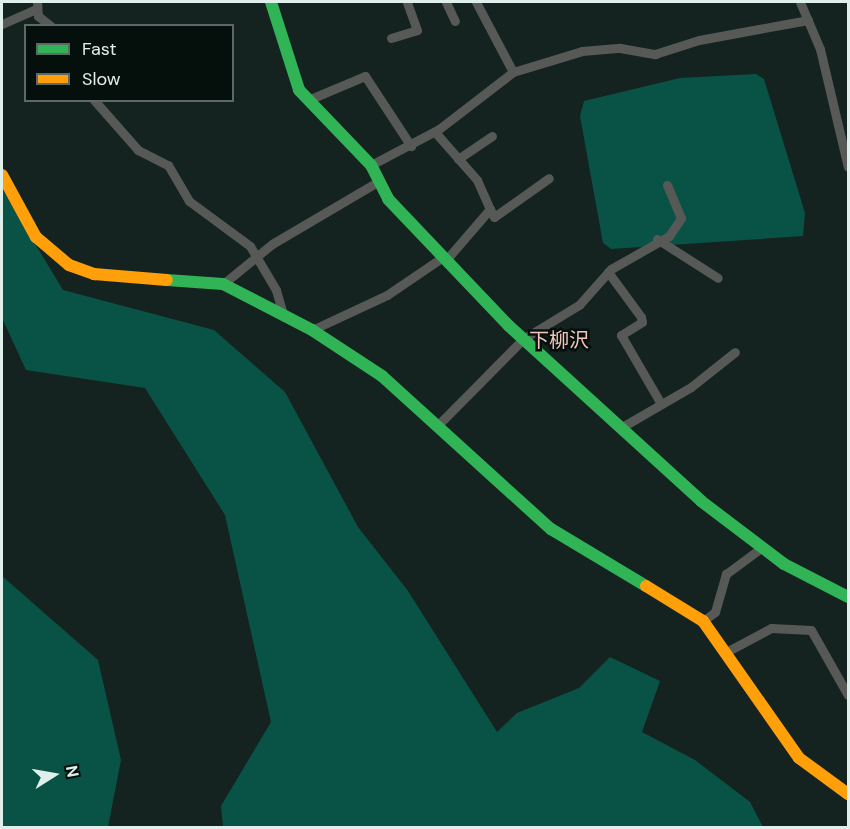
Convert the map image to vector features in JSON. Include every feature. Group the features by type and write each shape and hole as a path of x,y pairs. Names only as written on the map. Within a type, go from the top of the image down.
{"street":[{"path":"271,2 299,90 371,165 388,199 444,259 522,339 622,427 701,501 761,548 849,597"},
{"path":"391,38 417,30 407,2"},
{"path":"446,2 455,21"},
{"path":"477,2 513,72"},
{"path":"800,2 808,20 849,167"},
{"path":"2,24 35,6 49,24"},
{"path":"371,165 435,132 513,72 582,51 620,48 655,54 699,40 808,20"},
{"path":"308,100 365,76 411,146"},
{"path":"96,102 138,150 168,165 189,201 228,226 259,258 283,314"},
{"path":"435,132 477,180 494,217 549,178"},
{"path":"458,159 492,136"},
{"path":"2,175 36,237 69,265 94,274 223,284 312,330 382,376 551,529 703,621 728,651 799,758 849,794"},
{"path":"223,284 259,258 272,244 379,181"},
{"path":"437,426 522,339 579,305 608,272 657,239 669,236 681,218 667,185"},
{"path":"312,330 387,295 444,259 490,208"},
{"path":"657,239 718,278"},
{"path":"608,272 641,316 642,322 621,335 660,402"},
{"path":"622,427 660,402 691,387 735,352"},
{"path":"703,621 715,612 726,574 761,548"},
{"path":"728,651 771,628 811,630 849,695"}],"green space":[{"path":"756,74 764,79 805,213 803,236 611,249 603,243 580,116 584,101 680,78"},
{"path":"2,189 63,290 214,330 285,392 358,527 408,591 497,732 517,713 579,688 610,657 660,681 642,732 695,760 750,802 763,827 223,827 221,806 271,722 225,515 145,388 26,370 2,318"},
{"path":"2,576 98,660 121,760 108,827 2,827"}],"traffic: fast":[{"path":"271,2 299,90 371,165 388,199 509,326 701,501 784,564 848,597"},
{"path":"167,280 223,284 312,330 382,376 551,529 646,586"}],"traffic: slow":[{"path":"2,175 36,237 69,265 94,274 167,280"},
{"path":"646,586 703,621 799,758 848,794"}],"district":[{"name":"下柳沢","path":"559,340"}]}
